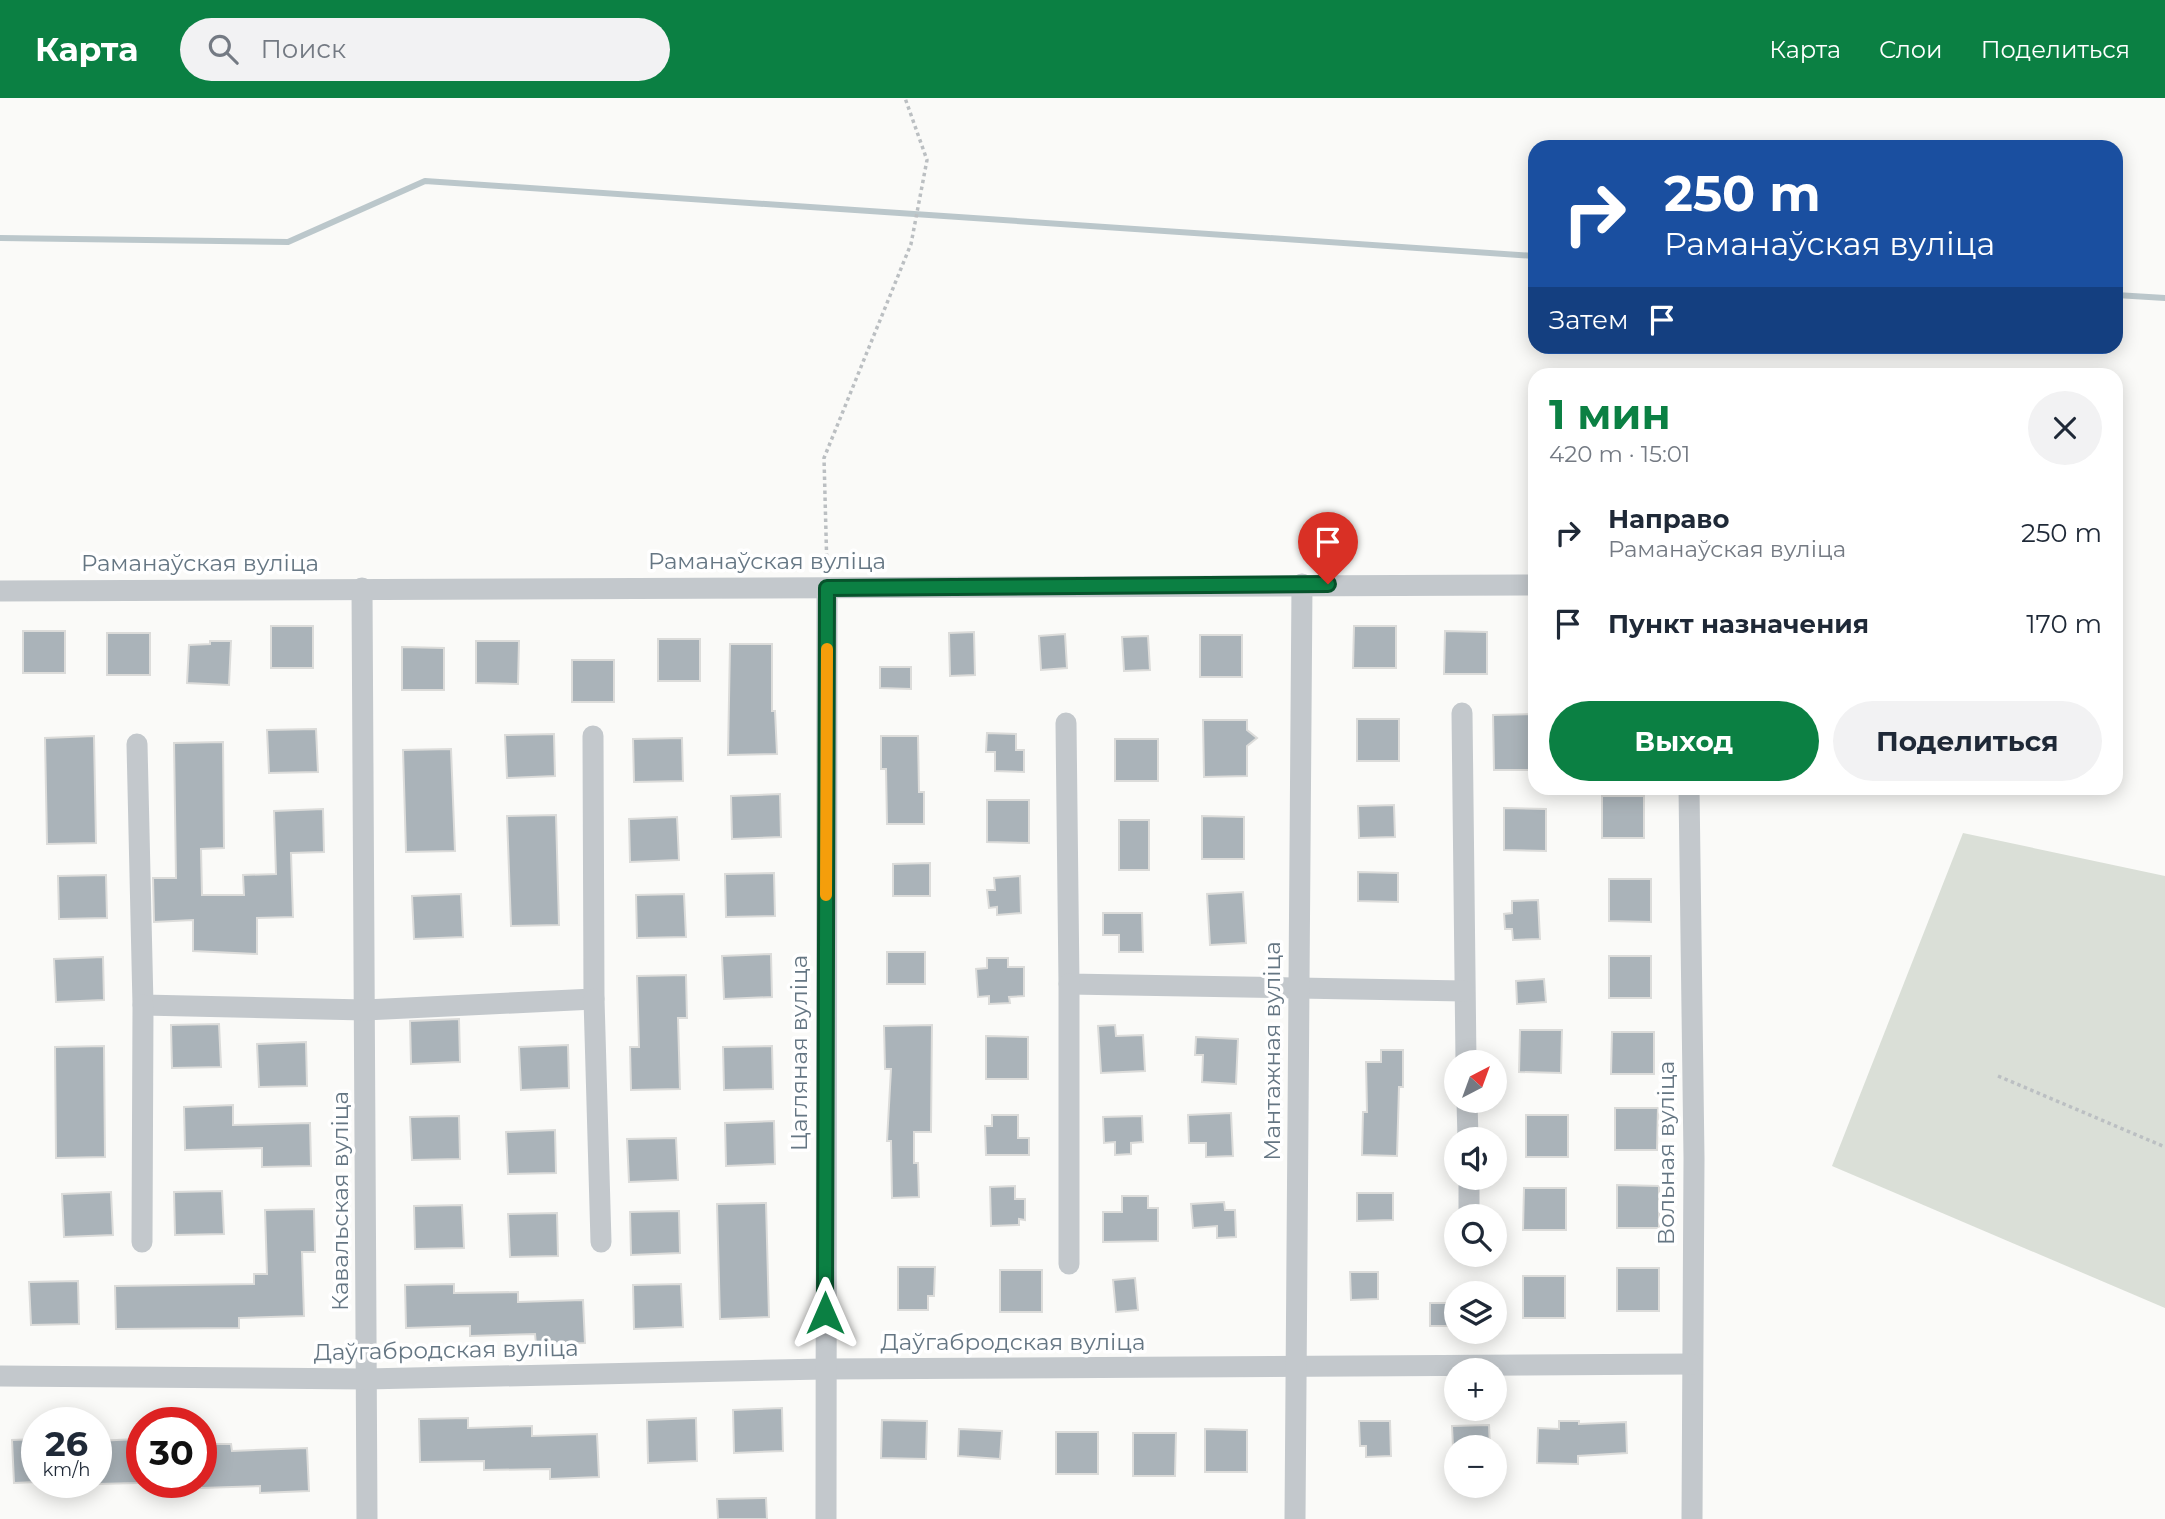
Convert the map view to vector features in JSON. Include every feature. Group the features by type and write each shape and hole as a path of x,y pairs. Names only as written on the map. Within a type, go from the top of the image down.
{"street":[{"name":"Мантажная вуліца","path":"1295,1519 1302,584"},
{"name":"Раманаўская вуліца","path":"0,591 1528,585"},
{"name":"Кавальская вуліца","path":"362,588 367,1519"},
{"name":"Цагляная вуліца","path":"826,1519 824,1369 827,588"},
{"path":"1462,713 1466,1050"},
{"path":"1066,723 1069,1264"},
{"path":"593,736 594,999 601,1242"},
{"path":"137,744 143,1005 142,1242"},
{"name":"Вольная вуліца","path":"1689,795 1694,1158 1692,1519"},
{"path":"1069,984 1464,991"},
{"path":"143,1005 365,1010 594,999"},
{"name":"Даўгабродская вуліца","path":"0,1376 366,1380 824,1369 1691,1364"}],"path":[{"path":"827,588 824,458 911,244 927,160 905,98"},
{"path":"1998,1076 2165,1147"}],"shaded area":[{"path":"1963,833 2165,876 2165,1308 1832,1166"}],"building":[{"path":"271,626 313,626 313,668 271,668"},
{"path":"1354,626 1396,626 1396,668 1353,668"},
{"path":"23,631 65,631 65,673 23,673"},
{"path":"1445,631 1487,632 1487,674 1444,674"},
{"path":"974,632 975,675 950,676 949,633"},
{"path":"107,633 150,633 150,675 107,675"},
{"path":"1065,634 1067,668 1041,670 1039,636"},
{"path":"1200,635 1242,635 1242,677 1200,677"},
{"path":"1148,636 1150,670 1124,671 1122,637"},
{"path":"658,639 700,639 700,681 658,681"},
{"path":"210,641 231,641 229,685 187,683 189,645 210,644"},
{"path":"476,641 519,641 518,684 476,683"},
{"path":"730,644 772,644 772,711 775,711 777,754 728,755"},
{"path":"402,647 444,648 444,690 402,690"},
{"path":"572,660 614,660 614,702 572,702"},
{"path":"880,667 911,667 911,689 880,688"},
{"path":"1528,714 1528,770 1494,770 1493,715"},
{"path":"1357,719 1399,719 1399,761 1357,761"},
{"path":"1203,720 1247,720 1247,730 1257,738 1247,746 1247,776 1204,777"},
{"path":"316,729 318,772 269,773 267,730"},
{"path":"987,733 1016,734 1016,750 1024,750 1024,772 995,771 995,752 986,752"},
{"path":"554,734 555,776 507,778 505,735"},
{"path":"94,736 96,843 47,844 45,738"},
{"path":"881,736 918,736 919,792 924,792 924,824 887,824 886,769 881,769"},
{"path":"682,738 683,781 634,782 633,739"},
{"path":"1115,739 1158,739 1158,781 1115,781"},
{"path":"223,742 224,848 201,849 202,895 244,895 243,875 276,874 274,811 323,809 324,852 291,853 293,917 257,918 257,954 193,951 193,920 154,922 153,878 176,878 174,743"},
{"path":"451,749 455,851 406,852 403,750"},
{"path":"780,794 781,837 732,839 731,796"},
{"path":"1602,796 1644,796 1644,838 1602,838"},
{"path":"987,800 1029,800 1029,843 987,842"},
{"path":"1394,805 1395,837 1359,838 1358,806"},
{"path":"1504,808 1546,809 1546,851 1504,850"},
{"path":"556,815 559,925 511,926 507,816"},
{"path":"1202,816 1244,817 1244,859 1202,859"},
{"path":"677,817 679,860 630,862 629,819"},
{"path":"1119,820 1149,820 1149,870 1119,870"},
{"path":"930,863 930,896 893,896 893,864"},
{"path":"1358,872 1398,873 1398,902 1358,901"},
{"path":"774,873 775,916 726,917 725,874"},
{"path":"106,875 107,918 59,919 58,876"},
{"path":"1020,876 1021,913 997,915 997,907 989,908 987,890 995,890 994,878"},
{"path":"1609,879 1651,879 1651,922 1609,921"},
{"path":"1243,892 1246,943 1210,945 1207,894"},
{"path":"461,894 463,937 414,939 412,896"},
{"path":"684,894 686,937 637,938 636,895"},
{"path":"1538,900 1540,939 1513,940 1512,929 1505,929 1504,914 1512,913 1512,901"},
{"path":"1103,913 1142,913 1143,952 1119,952 1119,935 1103,935"},
{"path":"887,952 925,952 925,984 887,984"},
{"path":"771,954 772,997 724,999 722,956"},
{"path":"1609,956 1651,956 1651,998 1609,998"},
{"path":"103,957 104,1000 56,1002 54,959"},
{"path":"987,958 1008,958 1008,967 1024,967 1024,996 1009,997 1010,1003 989,1004 989,996 978,997 976,969 987,968"},
{"path":"686,975 687,1018 678,1018 680,1089 631,1090 630,1047 639,1047 637,976"},
{"path":"1544,979 1546,1002 1517,1004 1516,981"},
{"path":"459,1019 460,1062 411,1064 410,1021"},
{"path":"219,1024 221,1067 172,1068 171,1025"},
{"path":"932,1025 931,1132 914,1132 914,1163 918,1163 919,1197 892,1198 891,1141 887,1141 891,1069 885,1069 884,1026"},
{"path":"1115,1025 1116,1036 1143,1035 1145,1071 1101,1073 1098,1026"},
{"path":"1520,1030 1562,1030 1561,1073 1519,1072"},
{"path":"1612,1032 1654,1032 1654,1074 1611,1074"},
{"path":"986,1036 1028,1037 1028,1079 986,1079"},
{"path":"1196,1037 1238,1039 1236,1084 1202,1082 1203,1055 1195,1055"},
{"path":"306,1042 307,1086 259,1087 257,1044"},
{"path":"568,1045 569,1088 521,1090 519,1047"},
{"path":"104,1046 105,1157 56,1158 55,1047"},
{"path":"772,1046 773,1089 724,1090 723,1047"},
{"path":"1381,1050 1403,1050 1397,1156 1362,1155 1363,1112 1367,1112 1366,1062 1381,1062"},
{"path":"233,1105 233,1125 310,1123 311,1166 262,1167 262,1148 185,1150 184,1107"},
{"path":"1615,1108 1658,1108 1657,1150 1615,1150"},
{"path":"1231,1113 1233,1156 1206,1157 1206,1143 1189,1143 1188,1115"},
{"path":"992,1115 1018,1115 1018,1138 1029,1138 1029,1155 986,1155 985,1126 992,1126"},
{"path":"1526,1115 1568,1115 1568,1157 1526,1157"},
{"path":"459,1116 460,1159 412,1160 410,1117"},
{"path":"1142,1116 1143,1142 1131,1143 1131,1154 1115,1155 1115,1142 1104,1143 1103,1117"},
{"path":"774,1121 775,1164 726,1166 725,1123"},
{"path":"555,1130 556,1173 508,1174 506,1132"},
{"path":"676,1138 678,1180 629,1182 627,1139"},
{"path":"1617,1185 1659,1186 1659,1228 1617,1228"},
{"path":"1015,1186 1015,1199 1025,1199 1025,1220 1019,1219 1019,1225 991,1226 990,1187"},
{"path":"1524,1188 1566,1188 1566,1230 1523,1230"},
{"path":"222,1191 224,1234 175,1235 174,1192"},
{"path":"111,1192 113,1235 64,1237 62,1194"},
{"path":"1357,1193 1393,1193 1393,1220 1357,1221"},
{"path":"1122,1196 1148,1196 1148,1208 1158,1208 1158,1241 1103,1242 1103,1212 1122,1212"},
{"path":"1224,1202 1225,1210 1235,1210 1236,1237 1217,1238 1217,1226 1193,1228 1191,1204"},
{"path":"766,1203 769,1317 720,1319 717,1204"},
{"path":"462,1205 464,1248 415,1249 414,1206"},
{"path":"314,1209 315,1252 302,1252 304,1316 239,1318 239,1328 116,1329 115,1286 254,1284 254,1274 267,1274 265,1210"},
{"path":"679,1211 680,1253 631,1255 630,1212"},
{"path":"557,1213 558,1256 510,1257 508,1214"},
{"path":"898,1267 935,1267 934,1296 928,1296 928,1310 898,1310"},
{"path":"1617,1268 1659,1268 1659,1311 1617,1311"},
{"path":"1000,1270 1042,1270 1042,1312 1000,1312"},
{"path":"1350,1272 1378,1272 1378,1299 1351,1300"},
{"path":"1523,1276 1565,1276 1565,1318 1523,1318"},
{"path":"1135,1278 1138,1310 1116,1312 1113,1280"},
{"path":"78,1281 79,1324 31,1325 29,1282"},
{"path":"454,1284 454,1293 518,1292 518,1302 583,1300 585,1343 536,1344 535,1334 470,1336 470,1326 406,1328 405,1285"},
{"path":"681,1284 683,1327 634,1329 633,1285"},
{"path":"1430,1303 1444,1303 1444,1326 1430,1326"},
{"path":"782,1408 783,1451 734,1453 733,1410"},
{"path":"468,1418 468,1428 532,1426 532,1436 597,1434 599,1477 550,1479 550,1469 484,1470 484,1461 420,1462 419,1419"},
{"path":"696,1418 697,1461 648,1463 647,1420"},
{"path":"882,1420 927,1421 926,1459 881,1458"},
{"path":"1359,1421 1390,1421 1391,1456 1366,1457 1366,1446 1360,1446"},
{"path":"1559,1421 1579,1421 1579,1424 1626,1422 1627,1453 1578,1456 1578,1464 1537,1463 1538,1428 1559,1429"},
{"path":"1489,1425 1489,1435 1452,1435 1452,1426"},
{"path":"959,1429 1002,1431 1000,1459 958,1456"},
{"path":"1205,1429 1247,1430 1247,1472 1205,1472"},
{"path":"1056,1432 1098,1432 1098,1474 1056,1474"},
{"path":"1133,1433 1176,1433 1175,1476 1133,1476"},
{"path":"12,1440 21,1440 21,1483 14,1483"},
{"path":"112,1440 126,1440 126,1483 112,1484"},
{"path":"217,1444 231,1444 232,1451 307,1448 309,1491 260,1493 260,1486 217,1487"},
{"path":"766,1498 767,1519 718,1519 717,1499"}],"waterway":[{"path":"0,238 288,242 425,181 1528,256"},
{"path":"2123,295 2165,298"}],"slow traffic":[{"path":"826,895 827,649"}],"route":[{"path":"825,1313 827,588 1328,584"}]}
